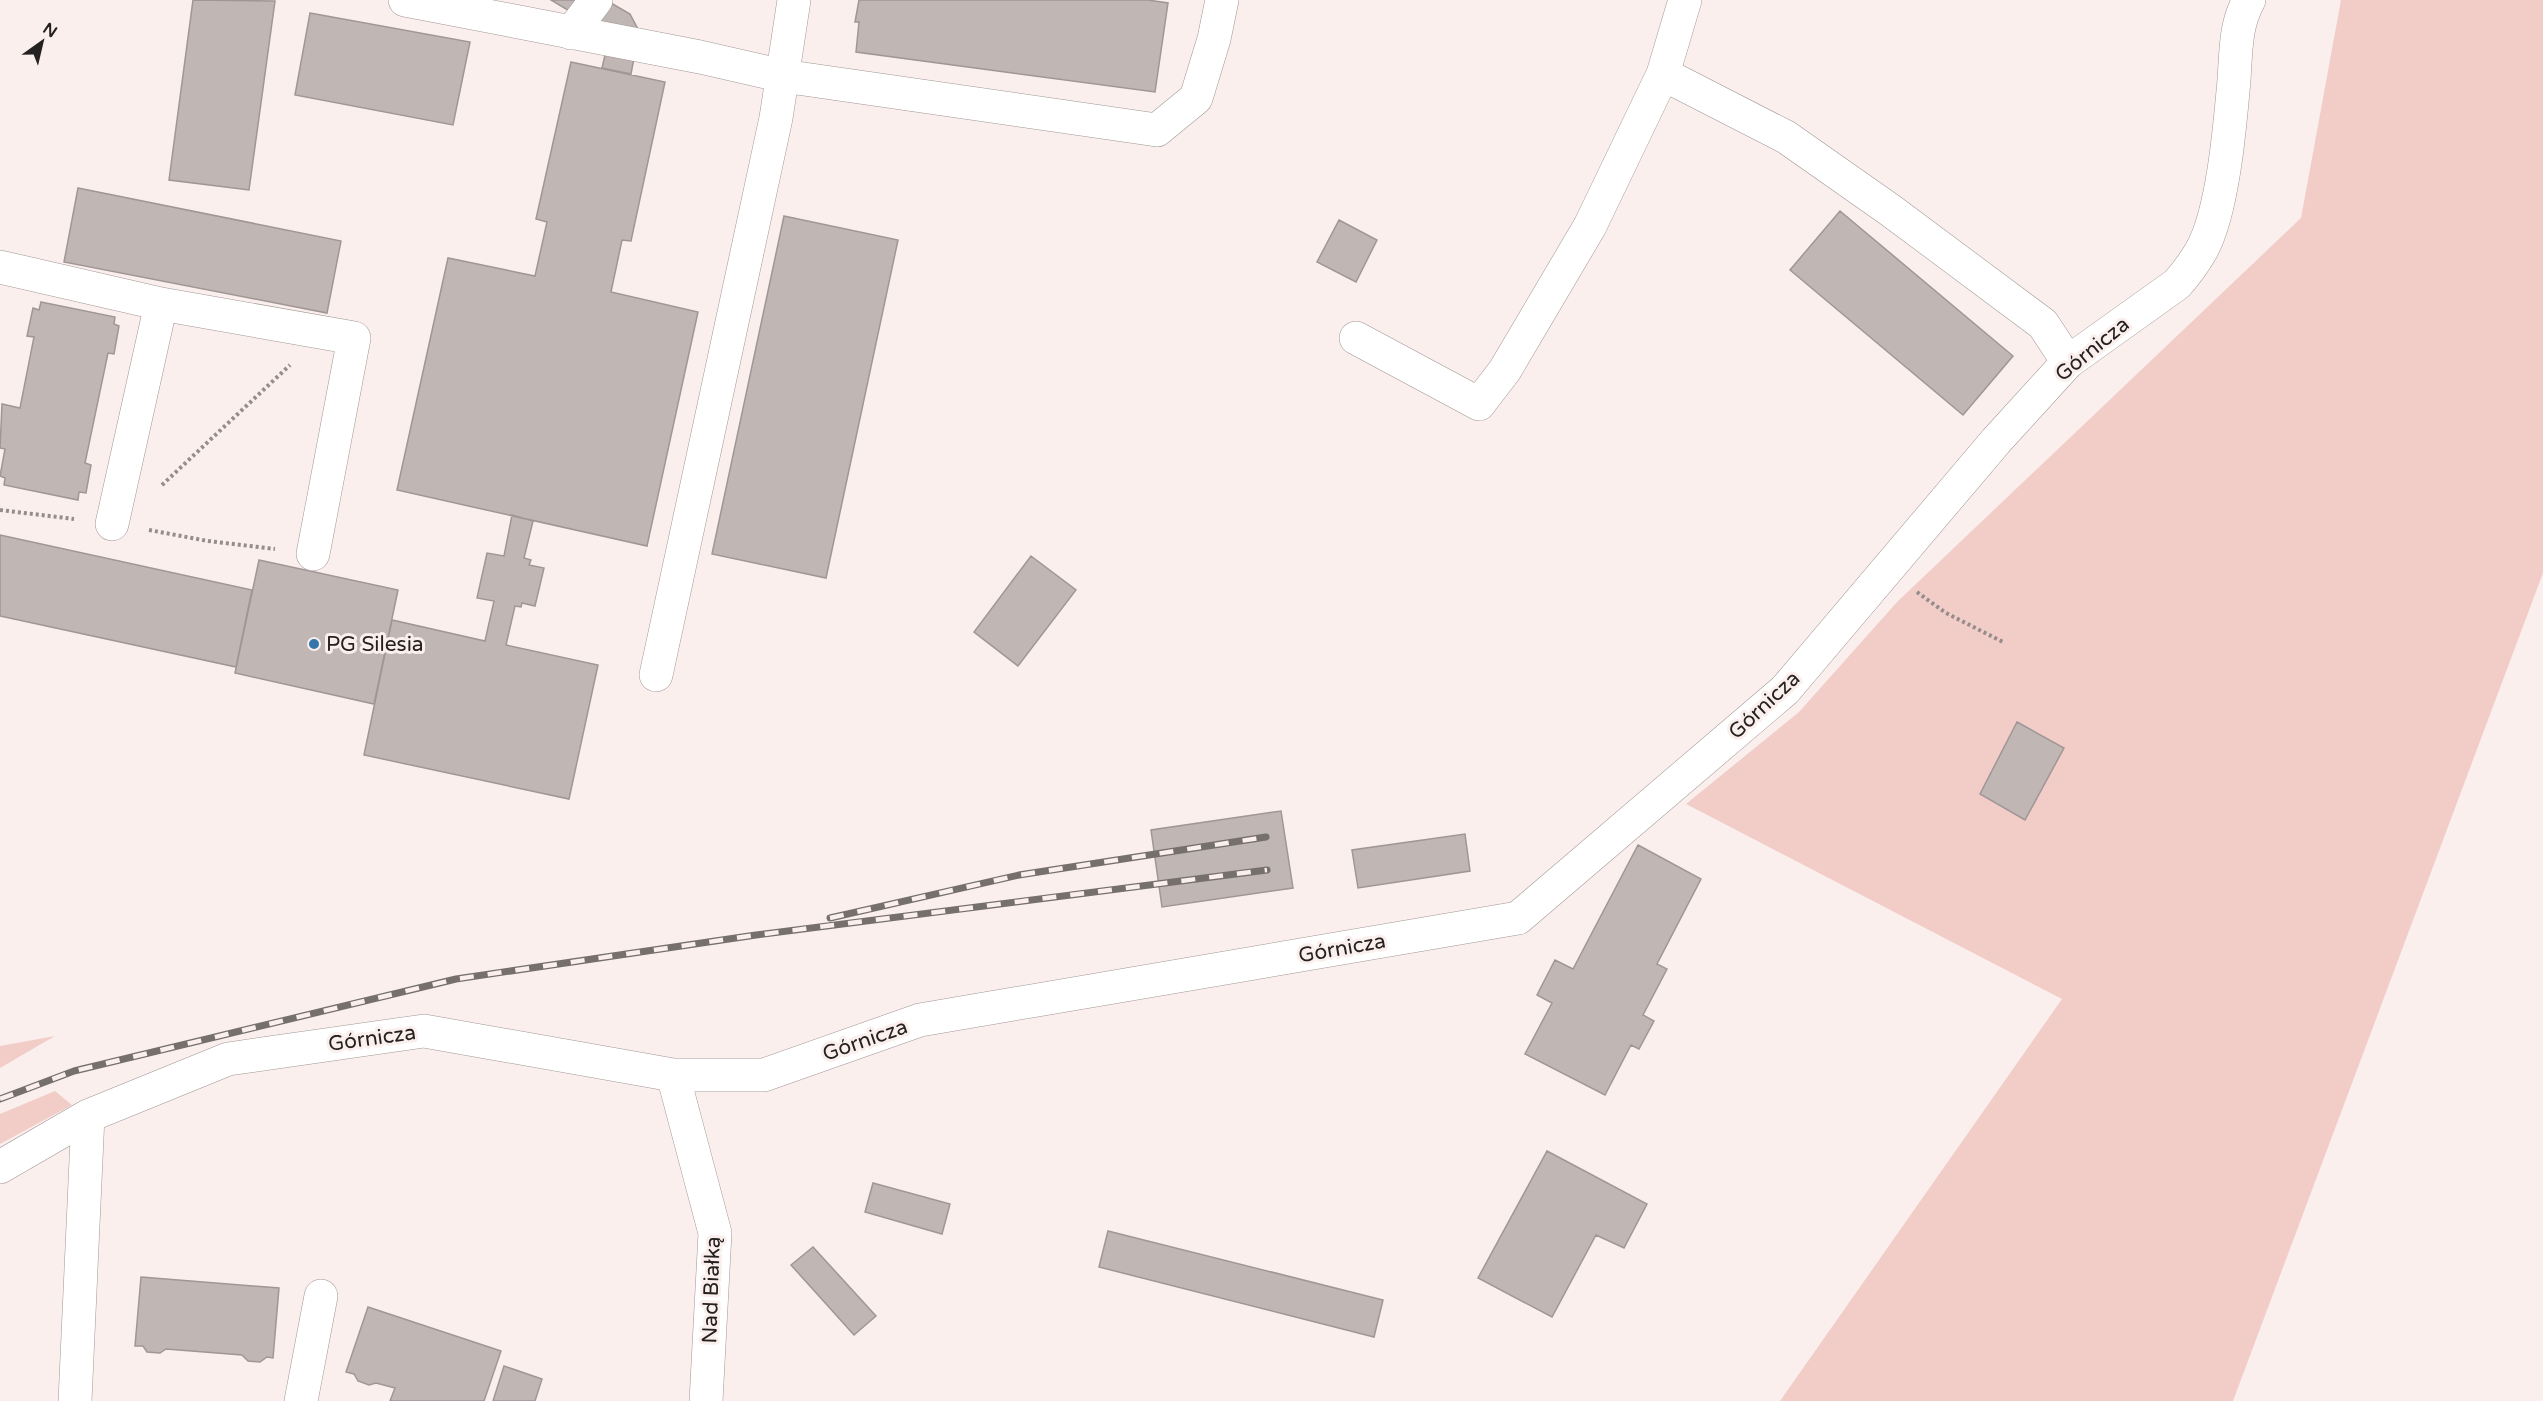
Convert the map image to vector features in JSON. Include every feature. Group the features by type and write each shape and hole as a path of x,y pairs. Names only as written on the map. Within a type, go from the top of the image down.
{"lane":[{"path":"405,0 783,76 1157,130 1196,98 1214,39 1222,0"},
{"path":"571,33 596,0"},
{"path":"656,675 783,76 794,0"},
{"path":"1356,338 1479,404 1505,369 1590,226 1663,74 1685,0"},
{"name":"Górnicza","path":"0,1167 88,1116 228,1059 424,1030 673,1075 764,1076 920,1020 1518,918 1785,690 1996,441 2068,362 2177,284 2203,249 2218,203 2234,82 2236,34 2247,3"},
{"path":"1663,74 1786,136 2043,324 2068,362"},
{"path":"0,267 161,304 354,338 313,554"},
{"path":"112,524 161,304"},
{"name":"Nad Białką","path":"673,1075 716,1233 706,1401"},
{"path":"75,1401 88,1116"},
{"path":"301,1401 321,1296"}],"path":[{"path":"159,488 296,360"},
{"path":"0,510 313,554"},
{"path":"1887,570 1946,613 2003,642"}],"shaded area":[{"path":"2341,0 2543,0 2543,573 2233,1401 1780,1401 2062,999 1686,804 1799,712 1897,602 2301,218"},
{"path":"55,1036 0,1068 0,1046"},
{"path":"55,1091 72,1105 0,1144 0,1114"}],"building":[{"path":"193,0 275,1 249,190 169,180"},
{"path":"551,0 606,0 630,14 639,31 631,74 602,68 608,34"},
{"path":"859,0 1148,0 1168,3 1155,92 856,52 859,22 855,22"},
{"path":"310,13 470,42 453,125 295,95"},
{"path":"571,62 665,82 631,241 622,240 611,292 698,312 647,546 397,490 448,258 535,276 547,222 536,219"},
{"path":"78,188 341,241 327,313 64,262"},
{"path":"1840,211 2013,356 1963,415 1790,270"},
{"path":"784,216 898,240 826,578 712,554"},
{"path":"1339,220 1377,240 1356,282 1317,262"},
{"path":"41,302 115,317 114,324 119,326 114,354 108,353 85,463 91,465 86,493 79,492 78,500 4,485 5,478 0,476 5,449 0,448 2,404 20,408 34,337 27,336 33,308 39,310"},
{"path":"512,515 533,521 524,558 531,560 529,565 544,568 535,606 522,603 521,607 515,606 506,645 598,665 569,799 364,755 392,620 485,641 494,601 477,598 487,553 504,556"},
{"path":"0,535 252,590 236,667 0,616"},
{"path":"1031,556 1076,590 1018,666 974,632"},
{"name":"PG Silesia","path":"259,560 398,590 374,704 235,673"},
{"path":"2017,722 2064,748 2025,820 1980,794"},
{"path":"1281,811 1293,888 1162,907 1151,830"},
{"path":"1465,834 1470,871 1358,888 1352,850"},
{"path":"1638,845 1701,879 1657,964 1667,969 1643,1015 1654,1021 1639,1049 1631,1045 1605,1095 1525,1054 1552,1003 1537,995 1555,960 1573,969"},
{"path":"1547,1151 1647,1204 1624,1248 1596,1235 1552,1317 1478,1278"},
{"path":"873,1183 950,1204 942,1234 865,1212"},
{"path":"1108,1231 1383,1300 1374,1337 1099,1267"},
{"path":"813,1247 876,1316 854,1335 791,1265"},
{"path":"141,1277 279,1288 273,1358 267,1357 260,1362 248,1361 242,1355 166,1349 160,1353 147,1352 143,1346 135,1346"},
{"path":"368,1307 501,1351 484,1401 390,1401 395,1388 376,1383 369,1385 358,1381 354,1374 346,1372"},
{"path":"504,1366 542,1379 535,1401 493,1401"}],"railway":[{"path":"830,918 1019,875 1266,837"},
{"path":"0,1099 74,1071 456,979 756,935 1267,870"}],"place":[{"name":"PG Silesia","path":"314,644"}]}
